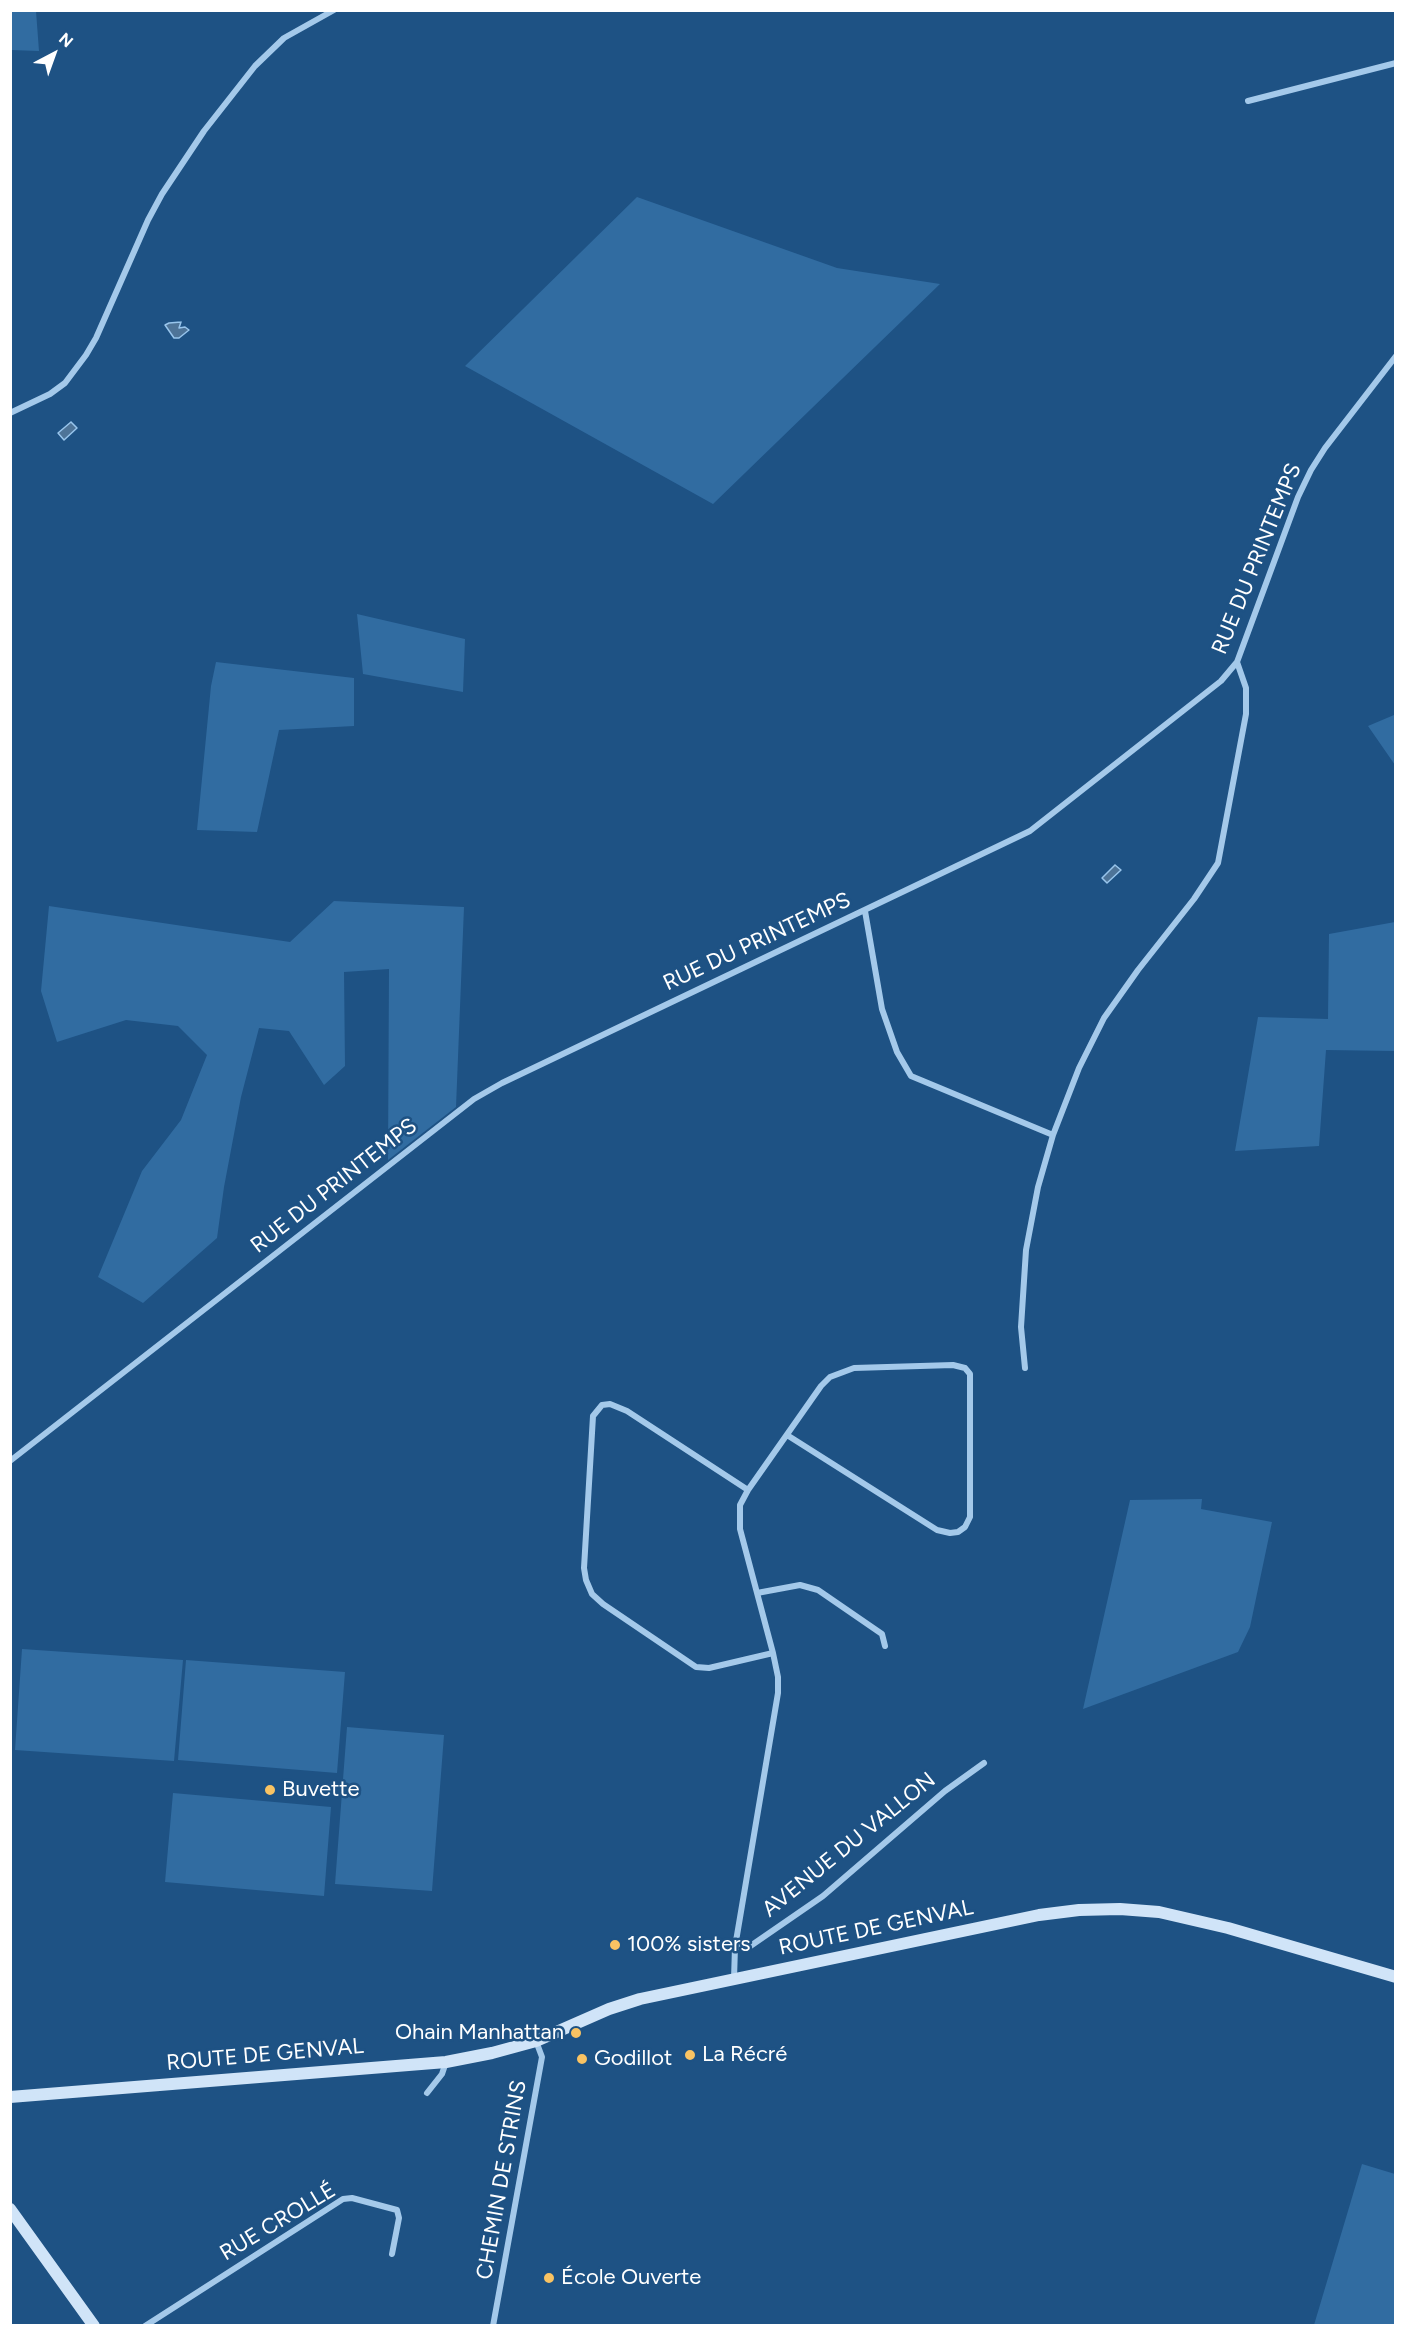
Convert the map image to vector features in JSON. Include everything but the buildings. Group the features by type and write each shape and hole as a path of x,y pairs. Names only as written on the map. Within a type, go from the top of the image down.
{"main road":[{"name":"ROUTE DE GENVAL","path":"10,2097 446,2062 492,2054 536,2041 609,2009 640,1999 1039,1915 1079,1910 1120,1909 1159,1912 1228,1928 1395,1977"},
{"path":"10,2209 94,2325"}],"street":[{"path":"10,413 50,394 64,383 86,355 162,194 204,131 255,66 285,38 334,10"},
{"path":"1248,101 1395,63"},
{"name":"RUE DU PRINTEMPS","path":"10,1461 474,1099 502,1083 865,911 1038,826 1221,681 1237,662 1298,497 1311,470 1395,356"},
{"path":"1025,1368 1021,1327 1026,1250 1038,1187 1053,1136 1079,1068 1104,1018 1138,970 1200,891 1218,863 1246,714 1246,688 1237,662"},
{"path":"865,911 882,1010 897,1052 911,1076 1053,1136"},
{"path":"734,1979 735,1947 778,1693 778,1677 773,1653 740,1528 740,1505 748,1490 820,1386 830,1377 854,1368 953,1365 965,1368 970,1374 972,1383 970,1516 965,1527 958,1532 937,1530 787,1435"},
{"path":"748,1490 627,1411 610,1404 602,1405 592,1416 584,1568 586,1581 592,1594 603,1604 696,1667 710,1668 773,1653"},
{"path":"757,1593 800,1585 818,1590 882,1634 885,1646"},
{"name":"AVENUE DU VALLON","path":"735,1947 749,1947 823,1896 945,1791 984,1763"},
{"name":"CHEMIN DE STRINS","path":"493,2325 542,2057 536,2041"},
{"path":"427,2092 442,2074 446,2062"},
{"name":"RUE CROLLÉ","path":"145,2325 343,2199 352,2198 393,2207 397,2210 399,2218 392,2254"}],"shaded area":[{"path":"11,10 36,11 39,51 11,50"},
{"path":"637,197 837,268 940,284 713,504 465,366"},
{"path":"181,322 179,328 185,327 189,330 179,338 174,338 165,325"},
{"path":"71,422 77,428 64,440 58,433"},
{"path":"357,614 465,639 463,692 363,674"},
{"path":"216,662 354,678 354,726 279,730 257,832 197,830 211,686"},
{"path":"1395,710 1395,765 1368,726 1394,715"},
{"path":"1115,865 1121,870 1107,883 1102,878"},
{"path":"334,901 464,907 456,1107 388,1160 389,969 344,972 345,1066 324,1085 289,1031 259,1028 241,1097 217,1238 143,1303 98,1277 142,1171 181,1120 207,1055 178,1026 126,1020 57,1042 41,991 49,906 290,942"},
{"path":"1395,922 1395,1051 1326,1050 1319,1146 1235,1151 1258,1017 1328,1019 1329,934"},
{"path":"1202,1499 1201,1509 1272,1522 1250,1627 1238,1652 1083,1709 1130,1500"},
{"path":"22,1649 183,1660 174,1761 15,1750"},
{"path":"186,1660 345,1672 337,1773 178,1760"},
{"path":"347,1727 444,1735 432,1891 335,1884"},
{"path":"173,1793 331,1807 324,1896 165,1882"},
{"path":"1362,2164 1395,2174 1395,2325 1314,2325"}],"place":[{"name":"Buvette","path":"270,1790"},
{"name":"100% sisters","path":"615,1945"},
{"name":"Ohain Manhattan","path":"576,2033"},
{"name":"La Récré","path":"690,2055"},
{"name":"Godillot","path":"582,2059"},
{"name":"École Ouverte","path":"549,2278"}]}
